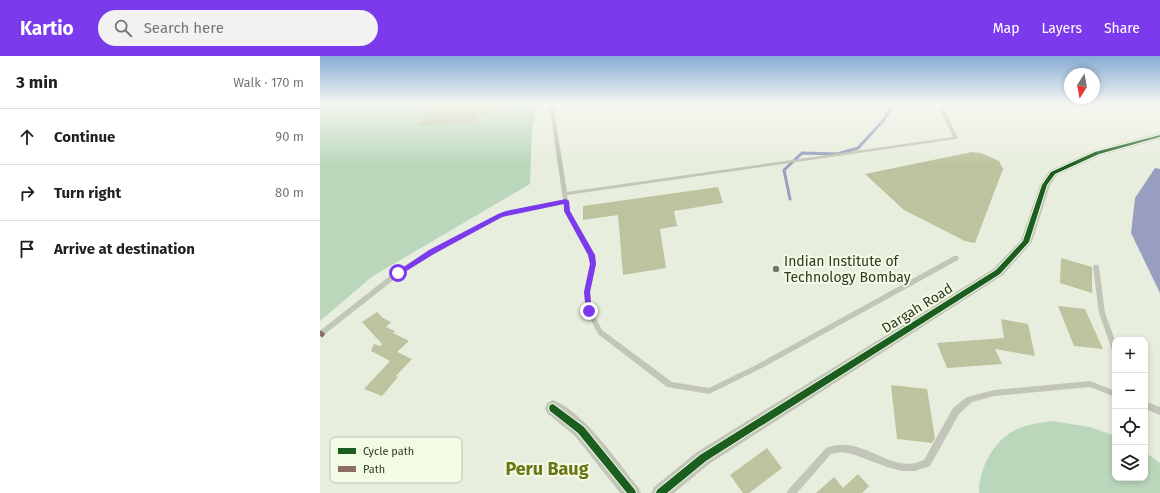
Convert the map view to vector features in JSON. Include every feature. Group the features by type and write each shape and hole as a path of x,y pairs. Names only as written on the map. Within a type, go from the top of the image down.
{"street":[{"name":"Dargah Road","path":"660,493 703,458 998,272 1026,242 1045,184 1053,173 1097,153 1160,136"},
{"path":"553,408 581,430 632,493"}],"lane":[{"path":"555,123 567,211 592,255 593,264 587,292 589,311 600,332 670,385 709,391 758,367 956,258"},
{"path":"565,194 956,138 949,123"},
{"path":"323,332 398,273 431,252 506,213 566,201"},
{"path":"1096,267 1102,313 1112,341"},
{"path":"791,493 829,451 837,447 852,450 878,460 906,467 919,467 927,463 956,411 970,399 994,393 1090,384 1112,393"},
{"path":"1148,406 1160,411"}],"green space":[{"path":"320,123 533,123 530,184 373,276 320,321"},
{"path":"1053,421 1090,427 1112,435 1112,481 1148,481 1148,454 1160,463 1160,493 979,493 982,473 991,453 997,445 1004,437 1013,431 1037,423"}],"water":[{"path":"1155,168 1160,169 1160,293 1131,233 1135,198"}],"building":[{"path":"419,123 466,123 417,126"},
{"path":"972,152 981,153 999,161 1003,169 975,243 965,241 904,210 865,174"},
{"path":"718,187 723,203 674,211 677,226 660,229 666,268 623,275 618,215 583,220 583,206"},
{"path":"1061,258 1092,267 1092,293 1060,283"},
{"path":"1058,306 1085,309 1103,349 1074,346"},
{"path":"377,312 383,318 391,322 386,327 395,331 393,333 409,341 397,352 412,359 396,376 398,377 382,396 364,389 390,361 371,351 374,344 380,346 382,344 362,322"},
{"path":"1001,319 1028,324 1035,356 995,349 1002,364 947,368 937,343 1004,338"},
{"path":"891,385 927,389 935,438 932,443 897,439"},
{"path":"767,448 782,468 749,493 743,493 730,475"},
{"path":"858,474 869,486 862,493 816,493 834,477 843,488"}],"waterway":[{"path":"790,199 784,170 802,153 837,154 858,148 881,123"}],"marked path":[{"path":"320,336 323,332"}],"cycle path":[{"path":"660,493 703,458 998,272 1026,242 1045,185 1053,173 1097,153 1160,136"},
{"path":"553,408 581,430 632,493"}],"place":[{"name":"Indian Institute of Technology Bombay","path":"776,269"}],"district":[{"name":"Peru Baug","path":"547,469"}],"route":[{"path":"398,273 431,252 506,213 566,201 567,211 584,244 592,255 593,264 587,292 589,311"}]}
